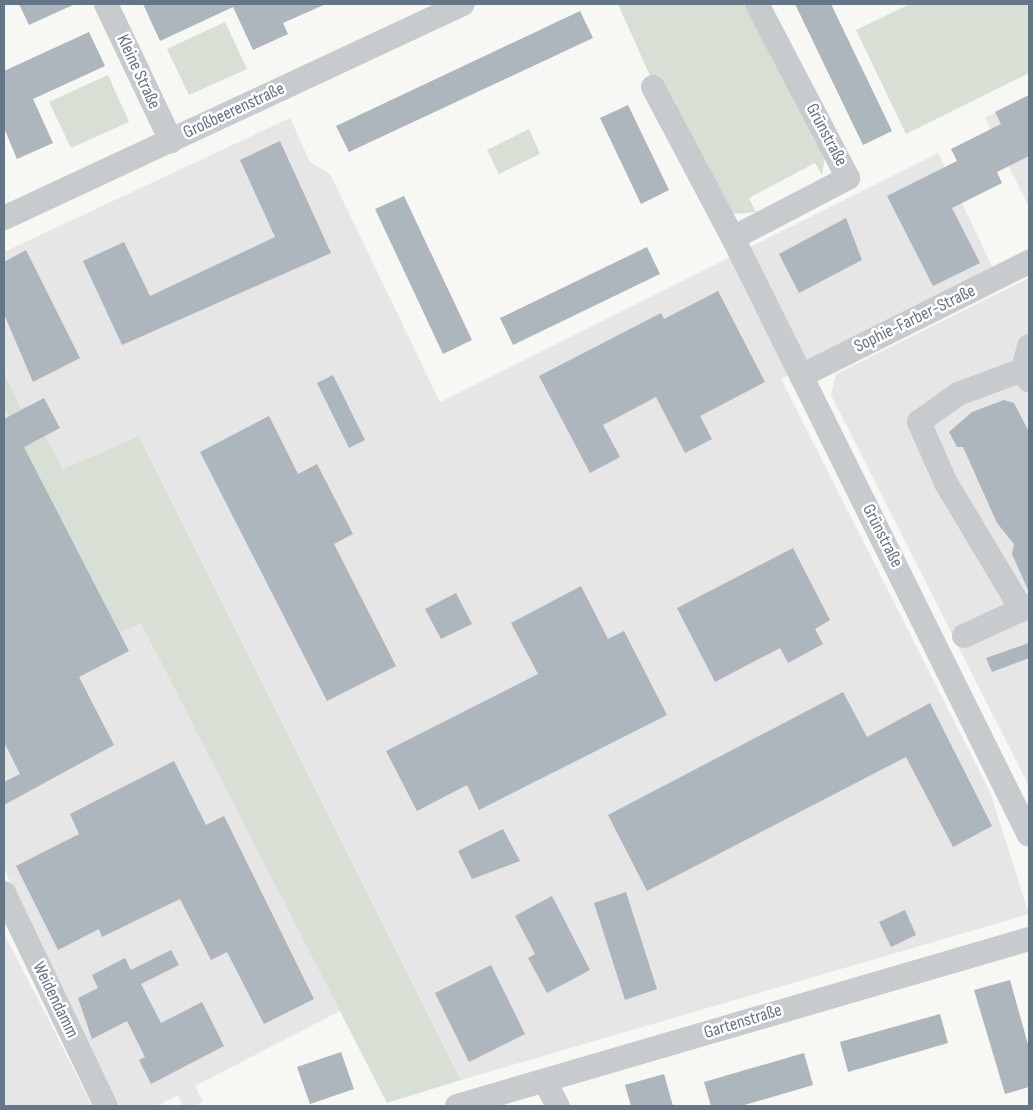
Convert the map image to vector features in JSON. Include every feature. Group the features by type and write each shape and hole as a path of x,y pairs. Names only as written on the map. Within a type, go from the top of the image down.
{"street":[{"name":"Kleine Straße","path":"106,4 170,140"},
{"name":"Großbeerenstraße","path":"4,218 463,4"},
{"name":"Grünstraße","path":"733,238 848,178 757,4"},
{"name":"Grünstraße","path":"652,87 733,238 1029,835"},
{"name":"Sophie-Farber-Straße","path":"801,376 1029,262"},
{"path":"964,636 1026,608 946,483 918,422 958,394 1026,375 1029,346"},
{"name":"Weidendamm","path":"4,893 106,1106"},
{"name":"Gartenstraße","path":"457,1106 1029,939"},
{"path":"545,1081 558,1106"}],"shaded area":[{"path":"618,4 748,4 825,157 822,175 815,163 749,198 756,212 734,214 725,207 650,76"},
{"path":"910,4 1029,4 1029,73 906,134 856,30"},
{"path":"225,22 247,69 189,95 167,49"},
{"path":"108,75 129,122 71,148 49,102"},
{"path":"1029,95 1029,207 985,118"},
{"path":"290,118 310,162 330,174 440,402 938,153 993,268 781,379 990,792 1029,914 461,1080 139,436 63,469 29,405 21,408 4,372 4,252"},
{"path":"529,129 540,154 499,174 487,150"},
{"path":"1029,278 1029,786 831,395 836,374"},
{"path":"4,372 21,408 29,405 63,469 139,436 461,1080 387,1103 141,623 119,633 4,408"},
{"path":"4,408 119,633 141,622 340,1011 195,1086 203,1102 195,1106 183,1106 178,1095 157,1106 120,1106 4,869"},
{"path":"4,934 39,1001 92,1106 4,1106"}],"building":[{"path":"19,4 75,4 29,25"},
{"path":"143,4 326,4 283,23 288,34 253,50 233,7 160,41"},
{"path":"795,4 831,4 892,131 863,145"},
{"path":"580,11 593,38 349,152 336,126"},
{"path":"89,32 105,66 33,99 53,143 17,159 4,128 4,71"},
{"path":"1029,95 1029,156 997,172 1002,183 952,208 980,263 933,286 887,196 957,161 951,149 1001,124 995,112"},
{"path":"628,105 669,190 641,204 600,118"},
{"path":"280,141 331,253 122,345 83,261 124,242 150,296 275,237 240,160"},
{"path":"404,196 472,340 443,354 375,209"},
{"path":"846,218 862,260 799,293 779,254"},
{"path":"647,247 660,274 513,345 500,318"},
{"path":"26,250 80,358 33,382 4,314 4,262"},
{"path":"718,291 765,382 700,416 712,439 685,453 656,397 603,425 620,457 590,473 539,376 661,313 664,319"},
{"path":"333,375 365,440 349,448 317,383"},
{"path":"44,398 60,428 24,447 129,651 79,677 114,745 4,805 4,782 20,774 4,742 4,419"},
{"path":"1004,400 1014,403 1029,432 1029,592 1012,554 1014,544 997,523 963,447 957,447 949,432 972,412"},
{"path":"269,416 298,474 317,464 353,534 334,544 396,666 327,701 200,452"},
{"path":"793,548 830,620 815,629 823,644 788,663 780,648 715,682 677,608"},
{"path":"581,586 608,639 624,631 667,715 479,810 467,785 417,811 386,751 538,674 511,623"},
{"path":"456,593 472,624 441,639 425,609"},
{"path":"1029,643 1029,658 992,672 986,658"},
{"path":"843,692 867,737 930,703 992,826 953,847 906,757 647,891 608,815"},
{"path":"174,761 206,825 224,816 314,999 264,1024 227,952 211,960 180,899 102,937 99,929 58,950 16,866 79,834 70,814"},
{"path":"503,829 520,861 472,879 458,851"},
{"path":"626,892 657,989 625,1000 594,903"},
{"path":"552,896 590,970 547,993 528,958 535,954 515,916"},
{"path":"905,910 916,935 891,947 879,922"},
{"path":"171,950 179,965 141,984 161,1023 202,1002 224,1046 151,1084 139,1060 145,1057 127,1021 92,1039 78,998 98,988 92,975 125,958 131,970"},
{"path":"491,965 525,1034 469,1062 435,993"},
{"path":"1010,980 1029,1048 1029,1087 1005,1094 974,990"},
{"path":"940,1014 948,1043 848,1072 840,1042"},
{"path":"341,1052 354,1089 310,1104 297,1067"},
{"path":"804,1053 813,1085 741,1106 711,1106 704,1082"},
{"path":"664,1074 673,1106 631,1106 625,1085"}]}
